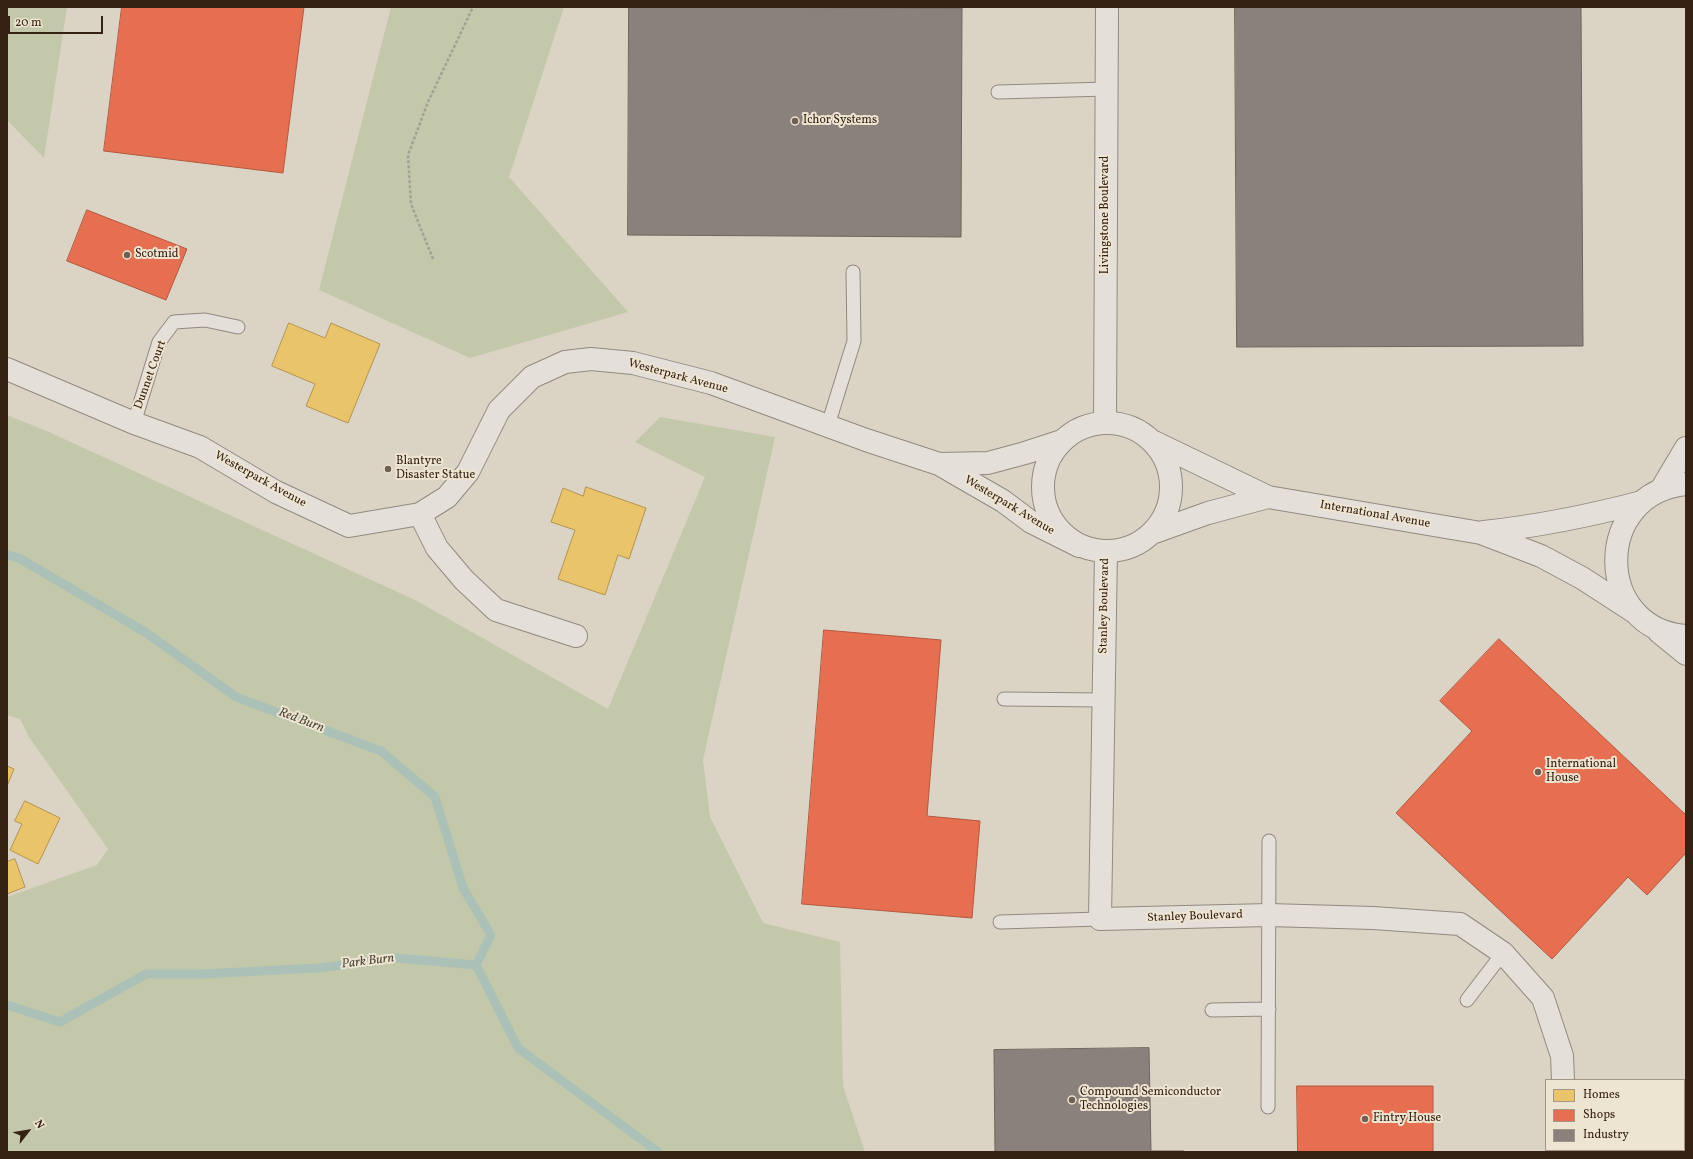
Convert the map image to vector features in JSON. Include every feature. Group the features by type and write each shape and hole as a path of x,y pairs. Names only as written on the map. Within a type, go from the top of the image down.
{"street":[{"name":"Livingstone Boulevard","path":"1105,422 1107,7"},
{"name":"Westerpark Avenue","path":"7,369 134,423 200,447 276,492 350,526 420,514 447,497 468,472 499,410 532,377 565,362 590,359 633,363 711,383 866,440 940,464 1003,501 1031,522 1079,546"},
{"path":"1105,422 1123,424 1140,431 1154,442 1165,458 1172,477 1171,497 1166,516 1155,532 1140,543 1124,550 1106,552 1079,546 1062,534 1050,517 1044,498 1043,477 1050,457 1062,441 1074,431 1089,425 1105,422"},
{"name":"Westerpark Avenue","path":"940,464 988,462 1062,441"},
{"name":"International Avenue","path":"1154,442 1268,497 1481,533 1540,556 1582,578 1636,613"},
{"path":"1661,490 1686,448"},
{"path":"1686,484 1661,490 1642,502 1626,521 1617,544 1616,569 1622,593 1636,613 1686,654"},
{"name":"International Avenue","path":"1155,532 1208,513 1268,497"},
{"name":"International Avenue","path":"1481,533 1535,526 1594,515 1642,502"},
{"path":"420,514 437,548 464,580 496,610 576,636"},
{"name":"Stanley Boulevard","path":"1106,552 1100,919 1269,914 1373,918 1460,924 1503,953 1543,998 1562,1056 1563,1079"},
{"path":"1654,627 1675,635 1686,636"}],"lane":[{"path":"998,92 1107,89"},
{"path":"828,426 854,341 853,272"},
{"name":"Dunnet Court","path":"134,423 160,342 174,322 205,320 238,327"},
{"path":"1004,699 1103,700"},
{"path":"1268,1107 1269,841"},
{"path":"1000,922 1100,919"},
{"path":"1468,1000 1503,953"},
{"path":"1212,1010 1269,1009"}],"path":[{"path":"433,260 411,204 408,155 428,102 472,7"}],"green space":[{"path":"7,7 67,7 44,158 7,120"},
{"path":"391,7 564,7 509,177 628,312 470,358 319,290"},
{"path":"7,415 49,432 417,601 608,709 705,477 635,442 660,417 775,437 703,760 710,817 763,923 840,942 843,1086 865,1152 7,1152 7,897 97,865 108,849 29,737 20,719 7,715"}],"building: Homes":[{"path":"289,323 325,338 331,323 380,344 348,423 306,406 315,384 272,366"},
{"path":"586,487 646,508 629,559 618,555 605,595 558,579 575,530 551,522 563,488 583,496"},
{"path":"7,766 14,769 7,786"},
{"path":"25,801 60,818 38,864 10,850 22,824 15,821"},
{"path":"15,859 25,887 7,894 7,862"}],"building: Shops":[{"path":"122,7 304,7 283,173 104,151"},
{"name":"Scotmid","path":"87,210 187,249 166,300 67,261"},
{"path":"824,630 941,640 927,816 980,821 972,918 802,904"},
{"name":"International House","path":"1499,639 1686,815 1686,853 1647,895 1628,877 1552,959 1396,813 1472,731 1440,701"},
{"name":"Fintry House","path":"1297,1086 1433,1086 1433,1152 1298,1152"},
{"path":"1685,1098 1686,1152 1599,1152 1685,1151"}],"building: Industry":[{"name":"Ichor Systems","path":"629,7 962,8 961,237 628,235"},
{"path":"1235,7 1581,7 1583,346 1237,347"},
{"name":"Compound Semiconductor Technologies","path":"1149,1048 1151,1151 1184,1152 995,1152 994,1050"}],"waterway":[{"name":"Red Burn","path":"7,555 19,558 145,632 236,697 381,751 435,797 463,888 491,935 476,965"},
{"name":"Park Burn","path":"7,1005 60,1022 146,974 202,974 318,968 397,958 476,965 518,1048 658,1152"}],"place":[{"name":"Ichor Systems","path":"795,121"},
{"name":"Scotmid","path":"127,255"},
{"name":"Blantyre Disaster Statue","path":"388,469"},
{"name":"International House","path":"1538,772"},
{"name":"Compound Semiconductor Technologies","path":"1072,1100"},
{"name":"Fintry House","path":"1365,1119"}]}
